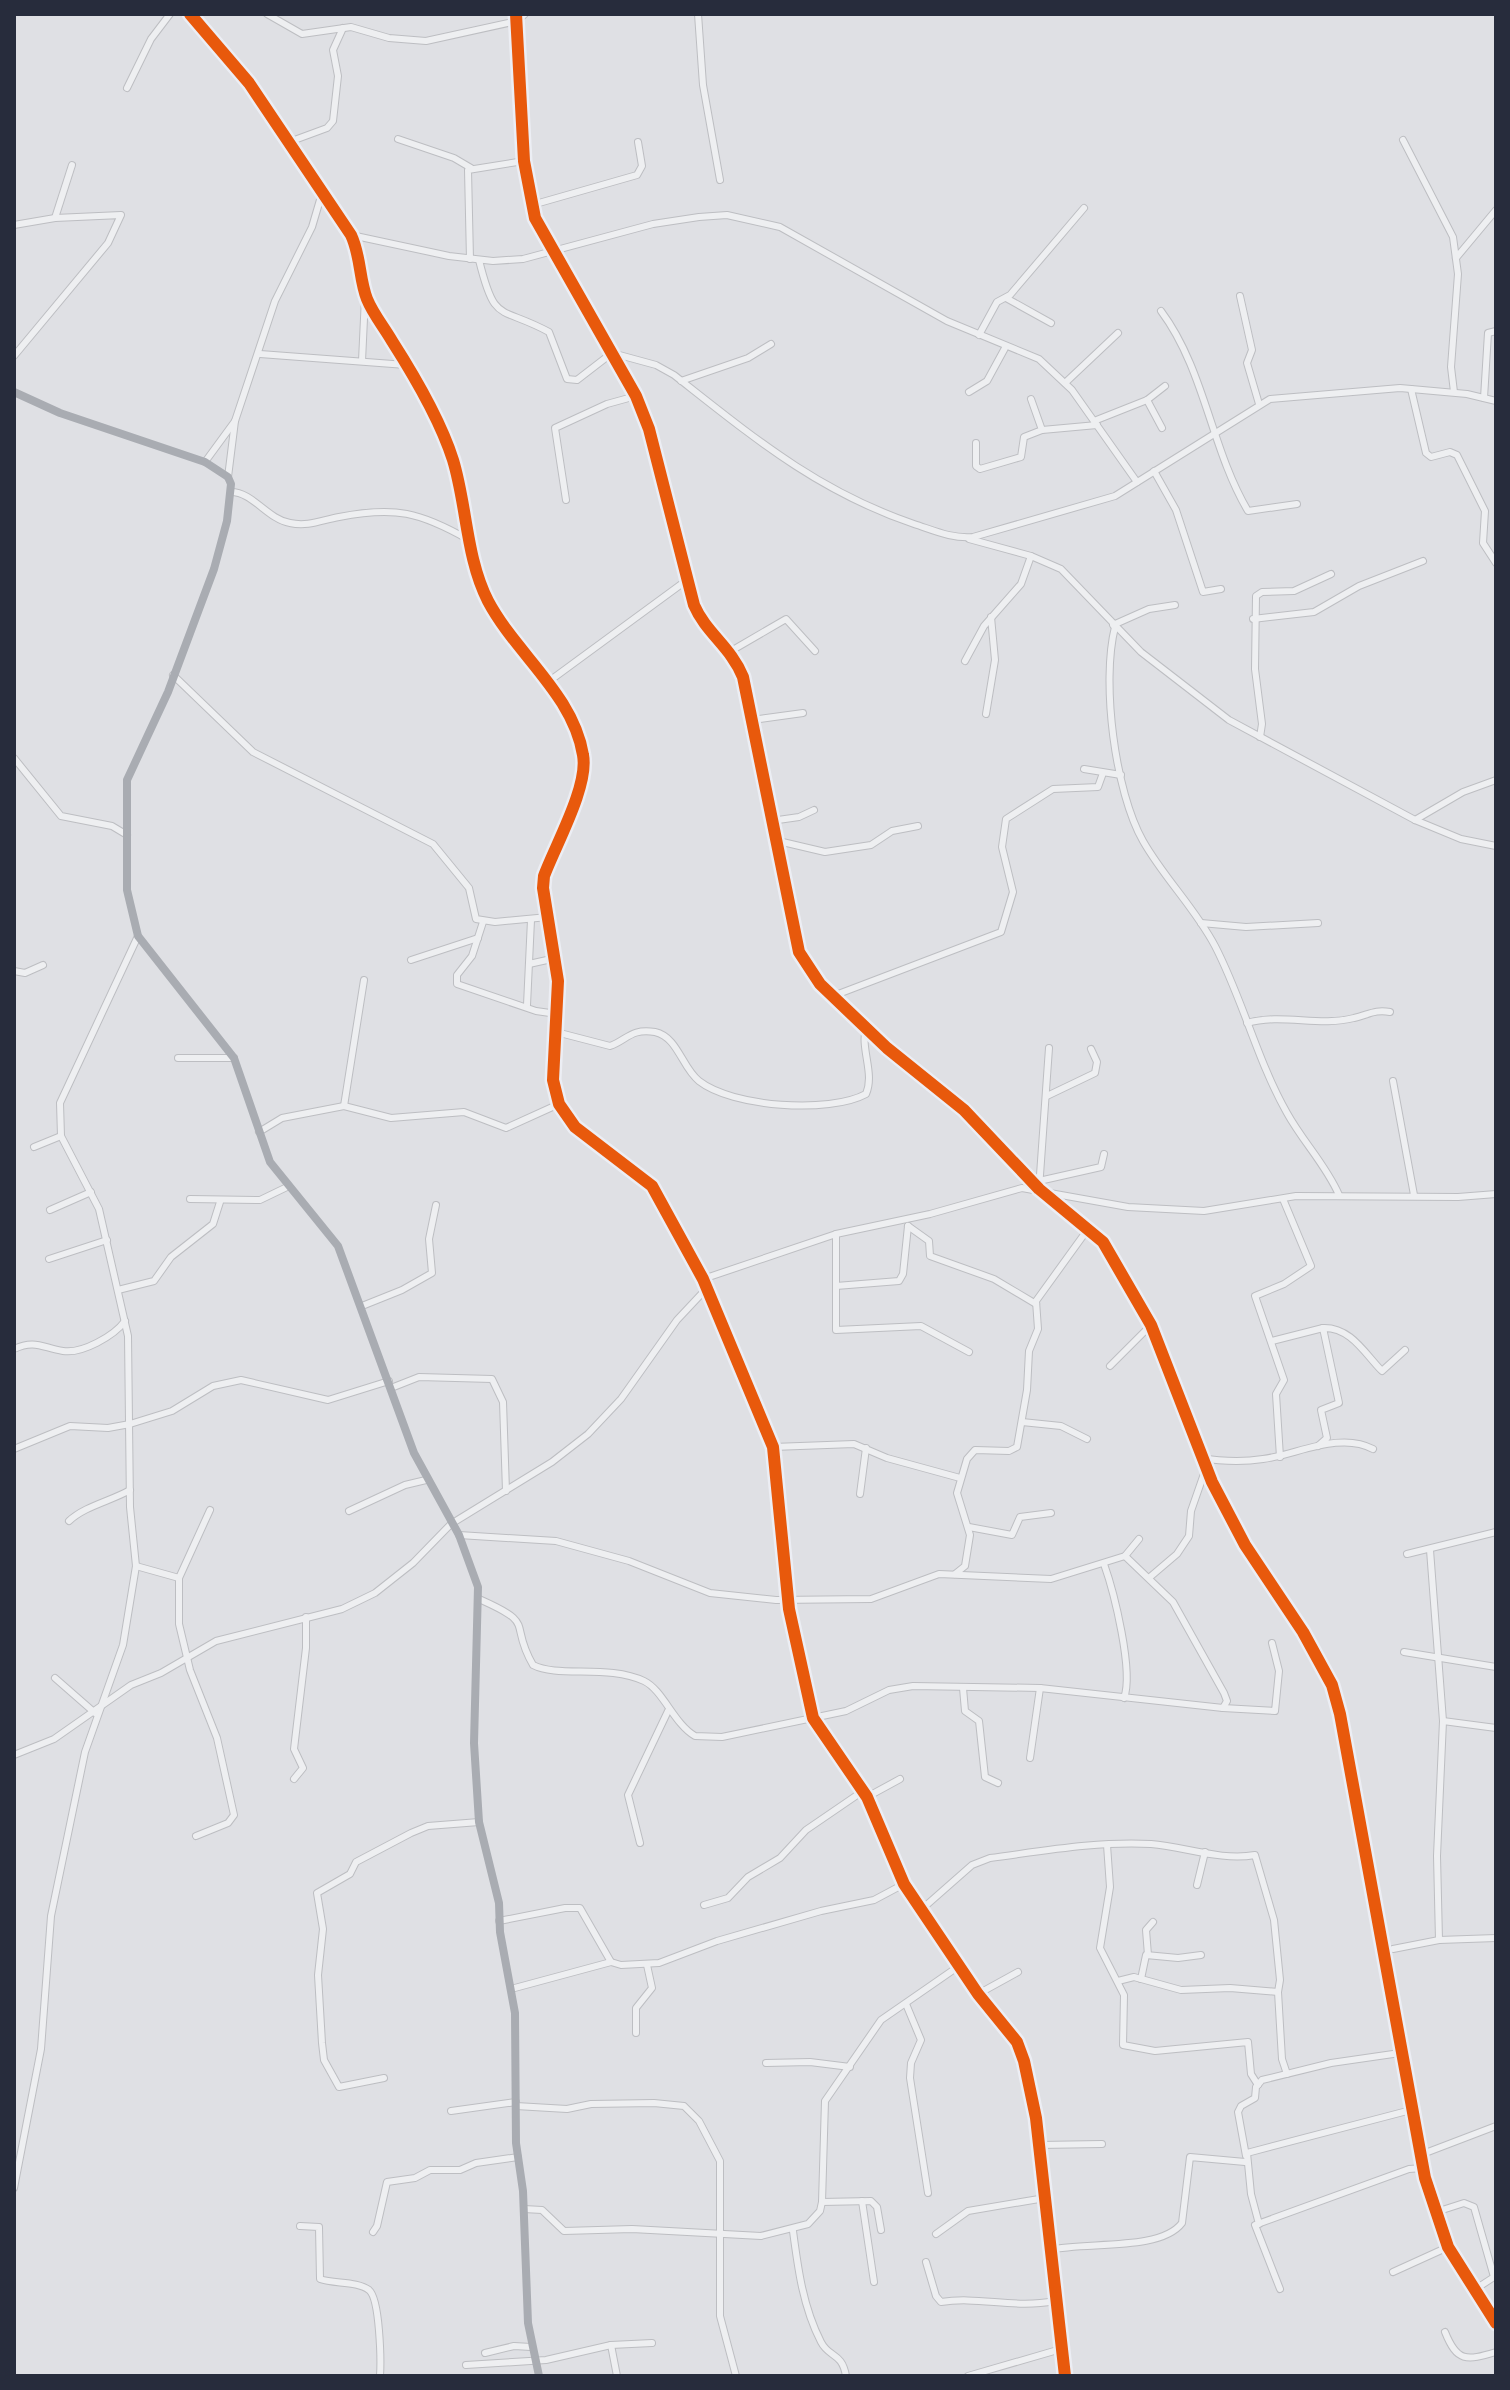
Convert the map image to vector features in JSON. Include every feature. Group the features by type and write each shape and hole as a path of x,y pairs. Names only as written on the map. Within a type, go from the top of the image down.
{"street":[{"path":"127,88 151,39 170,14"},
{"path":"190,14 249,83 351,235 360,259 365,294 362,361"},
{"path":"267,14 302,34 343,28 426,41 525,14"},
{"path":"698,14 703,85 720,180"},
{"path":"516,17 524,161 532,205 552,251 636,396 652,438 698,614 731,651 743,677 799,952 808,969 833,996 905,1064 964,1110 1039,1185 1103,1242 1151,1325 1200,1458 1245,1545 1303,1632 1332,1685 1423,2168 1448,2247 1496,2323"},
{"path":"289,142 327,128 333,121 338,76 333,50 343,28"},
{"path":"398,139 454,158 471,168 524,161"},
{"path":"1403,140 1433,201 1447,220 1456,258 1451,367 1454,392"},
{"path":"532,205 637,175 642,166 638,142"},
{"path":"55,218 72,165"},
{"path":"470,259 467,175 471,168"},
{"path":"322,193 312,227 281,284 235,421 228,477 231,492 214,569 173,675 127,780 127,890 138,936 234,1058 270,1162 287,1187 333,1237 362,1306 426,1480 470,1559 479,1599 474,1743 479,1822 497,1891 511,1989 531,2347 539,2376"},
{"path":"979,335 997,302 1006,298 1084,208"},
{"path":"1456,258 1496,210"},
{"path":"14,225 55,218 121,215 108,243 14,356"},
{"path":"351,235 470,259 523,259 653,224 699,217 745,218 806,239 917,305 1005,348 1039,359 1065,383 1137,482"},
{"path":"479,260 493,305 506,315 549,332 567,379 577,380 612,353"},
{"path":"365,294 406,365 452,457 469,540 488,602 509,635 548,682 574,728 584,766 544,876 556,958 553,1080 559,1104 575,1127 652,1186 703,1279 773,1447 788,1598 798,1658 813,1718 865,1794 904,1884 978,1994 1017,2042 1028,2075 1039,2145 1054,2301 1065,2376"},
{"path":"1240,296 1252,350 1247,363 1259,404"},
{"path":"1006,298 1051,323"},
{"path":"1161,311 1181,341 1214,436 1248,511 1297,504"},
{"path":"1484,398 1484,346 1488,333 1496,331"},
{"path":"1065,383 1118,333"},
{"path":"681,381 748,358 771,344"},
{"path":"969,392 987,381 1005,348"},
{"path":"612,353 656,365 811,479 907,521 1031,556 1061,569 1114,626 1192,693 1260,737 1415,820 1461,839 1496,846"},
{"path":"260,354 406,365"},
{"path":"976,443 976,466 989,467 1021,457 1024,437 1042,430 1096,423 1147,400 1165,386"},
{"path":"1411,389 1426,453 1431,457 1450,452 1457,455 1483,504 1486,517 1483,543 1496,563"},
{"path":"964,538 1106,500 1214,436 1259,404 1290,395 1411,389 1454,392 1496,401"},
{"path":"14,392 60,413 205,462 228,477"},
{"path":"566,500 555,428 607,404 636,396"},
{"path":"1031,399 1042,430"},
{"path":"1147,400 1162,428"},
{"path":"205,462 235,421"},
{"path":"1154,471 1172,501 1203,592 1221,589"},
{"path":"231,492 239,492 269,516 292,524 308,525 364,514 408,512 433,519 469,540"},
{"path":"965,661 991,617 1021,584 1031,556"},
{"path":"1253,619 1314,612 1359,586 1423,561"},
{"path":"1260,737 1262,724 1253,619 1258,594 1294,591 1331,574"},
{"path":"548,682 687,580"},
{"path":"1114,626 1149,609 1175,605"},
{"path":"986,714 995,660 991,617"},
{"path":"731,651 786,619 815,651"},
{"path":"1114,626 1110,693 1121,775 1141,837 1201,923 1234,986 1287,1114 1339,1195"},
{"path":"173,675 253,752 433,844 469,888 473,914 483,922 548,917"},
{"path":"752,720 803,713"},
{"path":"14,758 61,816 112,826 128,836"},
{"path":"1084,769 1121,775"},
{"path":"833,996 1001,932 1013,892 1002,847 1006,819 1053,789 1098,787 1103,773"},
{"path":"1415,820 1463,792 1496,780"},
{"path":"771,821 799,817 814,810"},
{"path":"774,840 825,852 871,845 892,831 918,826"},
{"path":"527,1005 531,920"},
{"path":"483,922 472,956 457,975 457,984 557,1014"},
{"path":"1201,923 1246,927 1318,923"},
{"path":"14,2188 41,2049 51,1916 85,1752 104,1706 123,1645 136,1566 130,1490 130,1357 125,1321 107,1240 91,1192 61,1136 62,1093 138,936"},
{"path":"411,960 478,938"},
{"path":"529,964 556,958"},
{"path":"14,971 25,973 43,965"},
{"path":"344,1106 364,980"},
{"path":"1247,1023 1273,1019 1353,1019 1373,1011 1390,1012"},
{"path":"556,1032 610,1046 628,1034 657,1033 665,1036 692,1075 708,1087 733,1097 798,1108 866,1094 870,1085 863,1043 866,1027"},
{"path":"1039,1185 1049,1048"},
{"path":"1047,1096 1095,1073 1097,1062 1091,1049"},
{"path":"178,1058 234,1058"},
{"path":"1393,1081 1414,1195"},
{"path":"259,1132 282,1118 344,1106 391,1118 464,1112 506,1128 559,1104"},
{"path":"34,1147 61,1136"},
{"path":"703,1279 836,1234 908,1222 1014,1189 1101,1167 1104,1154"},
{"path":"1039,1185 1128,1207 1167,1210 1220,1211 1283,1199 1339,1195 1458,1197 1496,1194 1496,1201"},
{"path":"190,1199 220,1202 260,1200 287,1187"},
{"path":"50,1210 91,1192"},
{"path":"1280,1457 1276,1394 1284,1380 1255,1296 1284,1284 1311,1266 1283,1199"},
{"path":"118,1290 154,1281 171,1257 213,1224 220,1202"},
{"path":"362,1306 432,1273 429,1239 436,1205"},
{"path":"836,1286 899,1281 903,1274 908,1222"},
{"path":"908,1222 929,1241 930,1256 994,1279 1036,1304"},
{"path":"955,1574 965,1566 969,1527 959,1503 960,1478 975,1450 1014,1450 1022,1422 1028,1357 1038,1329 1036,1304 1088,1229"},
{"path":"836,1234 839,1332 921,1326 969,1352"},
{"path":"49,1259 107,1240"},
{"path":"14,1753 54,1739 145,1677 161,1673 241,1632 342,1609 375,1593 413,1563 451,1524 552,1462 588,1434 621,1399 684,1310 707,1288"},
{"path":"14,1349 37,1342 72,1351 106,1336 125,1321"},
{"path":"1110,1366 1151,1325"},
{"path":"1272,1341 1323,1328 1336,1329 1352,1338 1382,1371 1405,1350"},
{"path":"1318,1446 1327,1438 1321,1410 1339,1403 1323,1328"},
{"path":"14,1449 70,1426 108,1428 172,1411 227,1381 241,1380 328,1400 419,1377 492,1379 503,1402 506,1491"},
{"path":"1022,1422 1061,1426 1087,1439"},
{"path":"773,1447 834,1442 866,1448 960,1478"},
{"path":"1200,1458 1258,1460 1318,1446 1354,1444 1373,1449"},
{"path":"860,1494 866,1448"},
{"path":"1150,1577 1177,1554 1189,1536 1191,1511 1206,1468"},
{"path":"349,1511 405,1485 426,1480"},
{"path":"69,1521 77,1513 105,1505 130,1490"},
{"path":"196,1836 228,1823 234,1815 217,1738 180,1633 179,1578 210,1510"},
{"path":"969,1527 1012,1535 1024,1515 1051,1513"},
{"path":"1407,1554 1496,1532"},
{"path":"459,1535 556,1541 629,1561 710,1593 776,1600 871,1599 917,1580 955,1574 1040,1581 1125,1556 1139,1539"},
{"path":"1430,1550 1443,1721 1437,1856 1439,1940"},
{"path":"1125,1556 1150,1577 1177,1609 1224,1693 1227,1705 1223,1708"},
{"path":"1104,1564 1113,1590 1128,1675 1124,1698"},
{"path":"136,1566 179,1578"},
{"path":"479,1599 515,1616 533,1665 547,1669 596,1669 648,1683 689,1733 705,1737 846,1711 889,1690 913,1686 1040,1688 1275,1711 1279,1671 1272,1643"},
{"path":"294,1779 303,1768 294,1749 306,1648 306,1617"},
{"path":"1404,1652 1496,1667"},
{"path":"55,1678 95,1713"},
{"path":"963,1688 965,1711 979,1721 985,1777 998,1783"},
{"path":"1030,1758 1040,1688"},
{"path":"640,1843 628,1795 668,1711"},
{"path":"1443,1721 1496,1728"},
{"path":"704,1905 728,1898 748,1877 780,1858 806,1830 865,1794 900,1779"},
{"path":"384,2078 339,2087 324,2060 318,1975 323,1929 317,1893 350,1874 356,1862 411,1833 428,1826 479,1822"},
{"path":"922,1909 979,1861 1107,1845 1151,1844 1235,1858 1255,1855 1274,1920 1280,1970 1278,1992 1282,2059 1287,2074"},
{"path":"1107,1845 1110,1887 1100,1948 1124,1995 1123,2045 1155,2051 1248,2042 1251,2074 1258,2085"},
{"path":"1197,1885 1205,1852"},
{"path":"511,1989 611,1962 647,1965 821,1911 874,1900 904,1884"},
{"path":"499,1921 580,1908 611,1962"},
{"path":"1141,1979 1148,1955 1146,1930 1153,1922"},
{"path":"1393,1949 1439,1940 1496,1938"},
{"path":"1148,1955 1201,1955"},
{"path":"636,2033 636,2008 652,1988 647,1965"},
{"path":"524,2209 542,2210 564,2231 620,2228 761,2236 793,2231 815,2219 822,2202 823,2105 881,2020 959,1966"},
{"path":"978,1994 1018,1972"},
{"path":"1118,1981 1141,1979 1181,1990 1230,1988 1278,1992"},
{"path":"906,2004 921,2040 911,2063 910,2078 928,2193"},
{"path":"1259,2224 1238,2112 1241,2106 1255,2098 1262,2080 1400,2053"},
{"path":"766,2063 810,2062 850,2067"},
{"path":"451,2111 516,2104 567,2109 591,2104 684,2106 699,2121 720,2161 720,2316 736,2376"},
{"path":"1050,2250 1142,2242 1176,2231 1182,2223 1190,2157 1246,2159 1262,2148 1336,2128 1345,2130 1411,2110"},
{"path":"1420,2155 1496,2126"},
{"path":"1039,2145 1102,2144"},
{"path":"373,2232 387,2182 415,2178 430,2170 460,2170 476,2163 518,2157"},
{"path":"1280,2289 1255,2225 1329,2196 1409,2169 1423,2168"},
{"path":"936,2234 968,2211 1045,2198"},
{"path":"862,2201 874,2282"},
{"path":"822,2202 875,2203 881,2230"},
{"path":"1436,2212 1456,2204 1472,2204 1494,2277 1474,2290"},
{"path":"300,2226 319,2227 320,2279 367,2288 373,2295 379,2334 380,2376"},
{"path":"793,2231 804,2300 822,2344 841,2358 846,2376"},
{"path":"1393,2272 1448,2247"},
{"path":"926,2262 936,2296 941,2302 972,2298 1022,2305 1054,2301"},
{"path":"1445,2332 1453,2352 1459,2356 1477,2357 1496,2352"},
{"path":"466,2365 533,2360 611,2345 652,2343"},
{"path":"611,2345 617,2376"},
{"path":"485,2353 514,2346 531,2347"},
{"path":"968,2376 1061,2349"}],"cycle path":[{"path":"190,14 249,83 351,235 369,305 418,384 448,445 458,478 475,567 488,601 513,639 556,693 577,733 583,755 581,783 544,876 543,888 558,981 553,1080 559,1104 575,1127 652,1186 703,1279 773,1447 789,1609 813,1718 867,1797 904,1884 978,1994 1017,2042 1036,2118 1065,2376"},
{"path":"516,14 524,161 535,218 636,396 649,429 694,605 743,677 799,952 820,984 887,1048 964,1110 1039,1189 1103,1242 1151,1325 1212,1482 1245,1545 1303,1632 1332,1685 1340,1714 1425,2178 1448,2247 1496,2323"}]}
